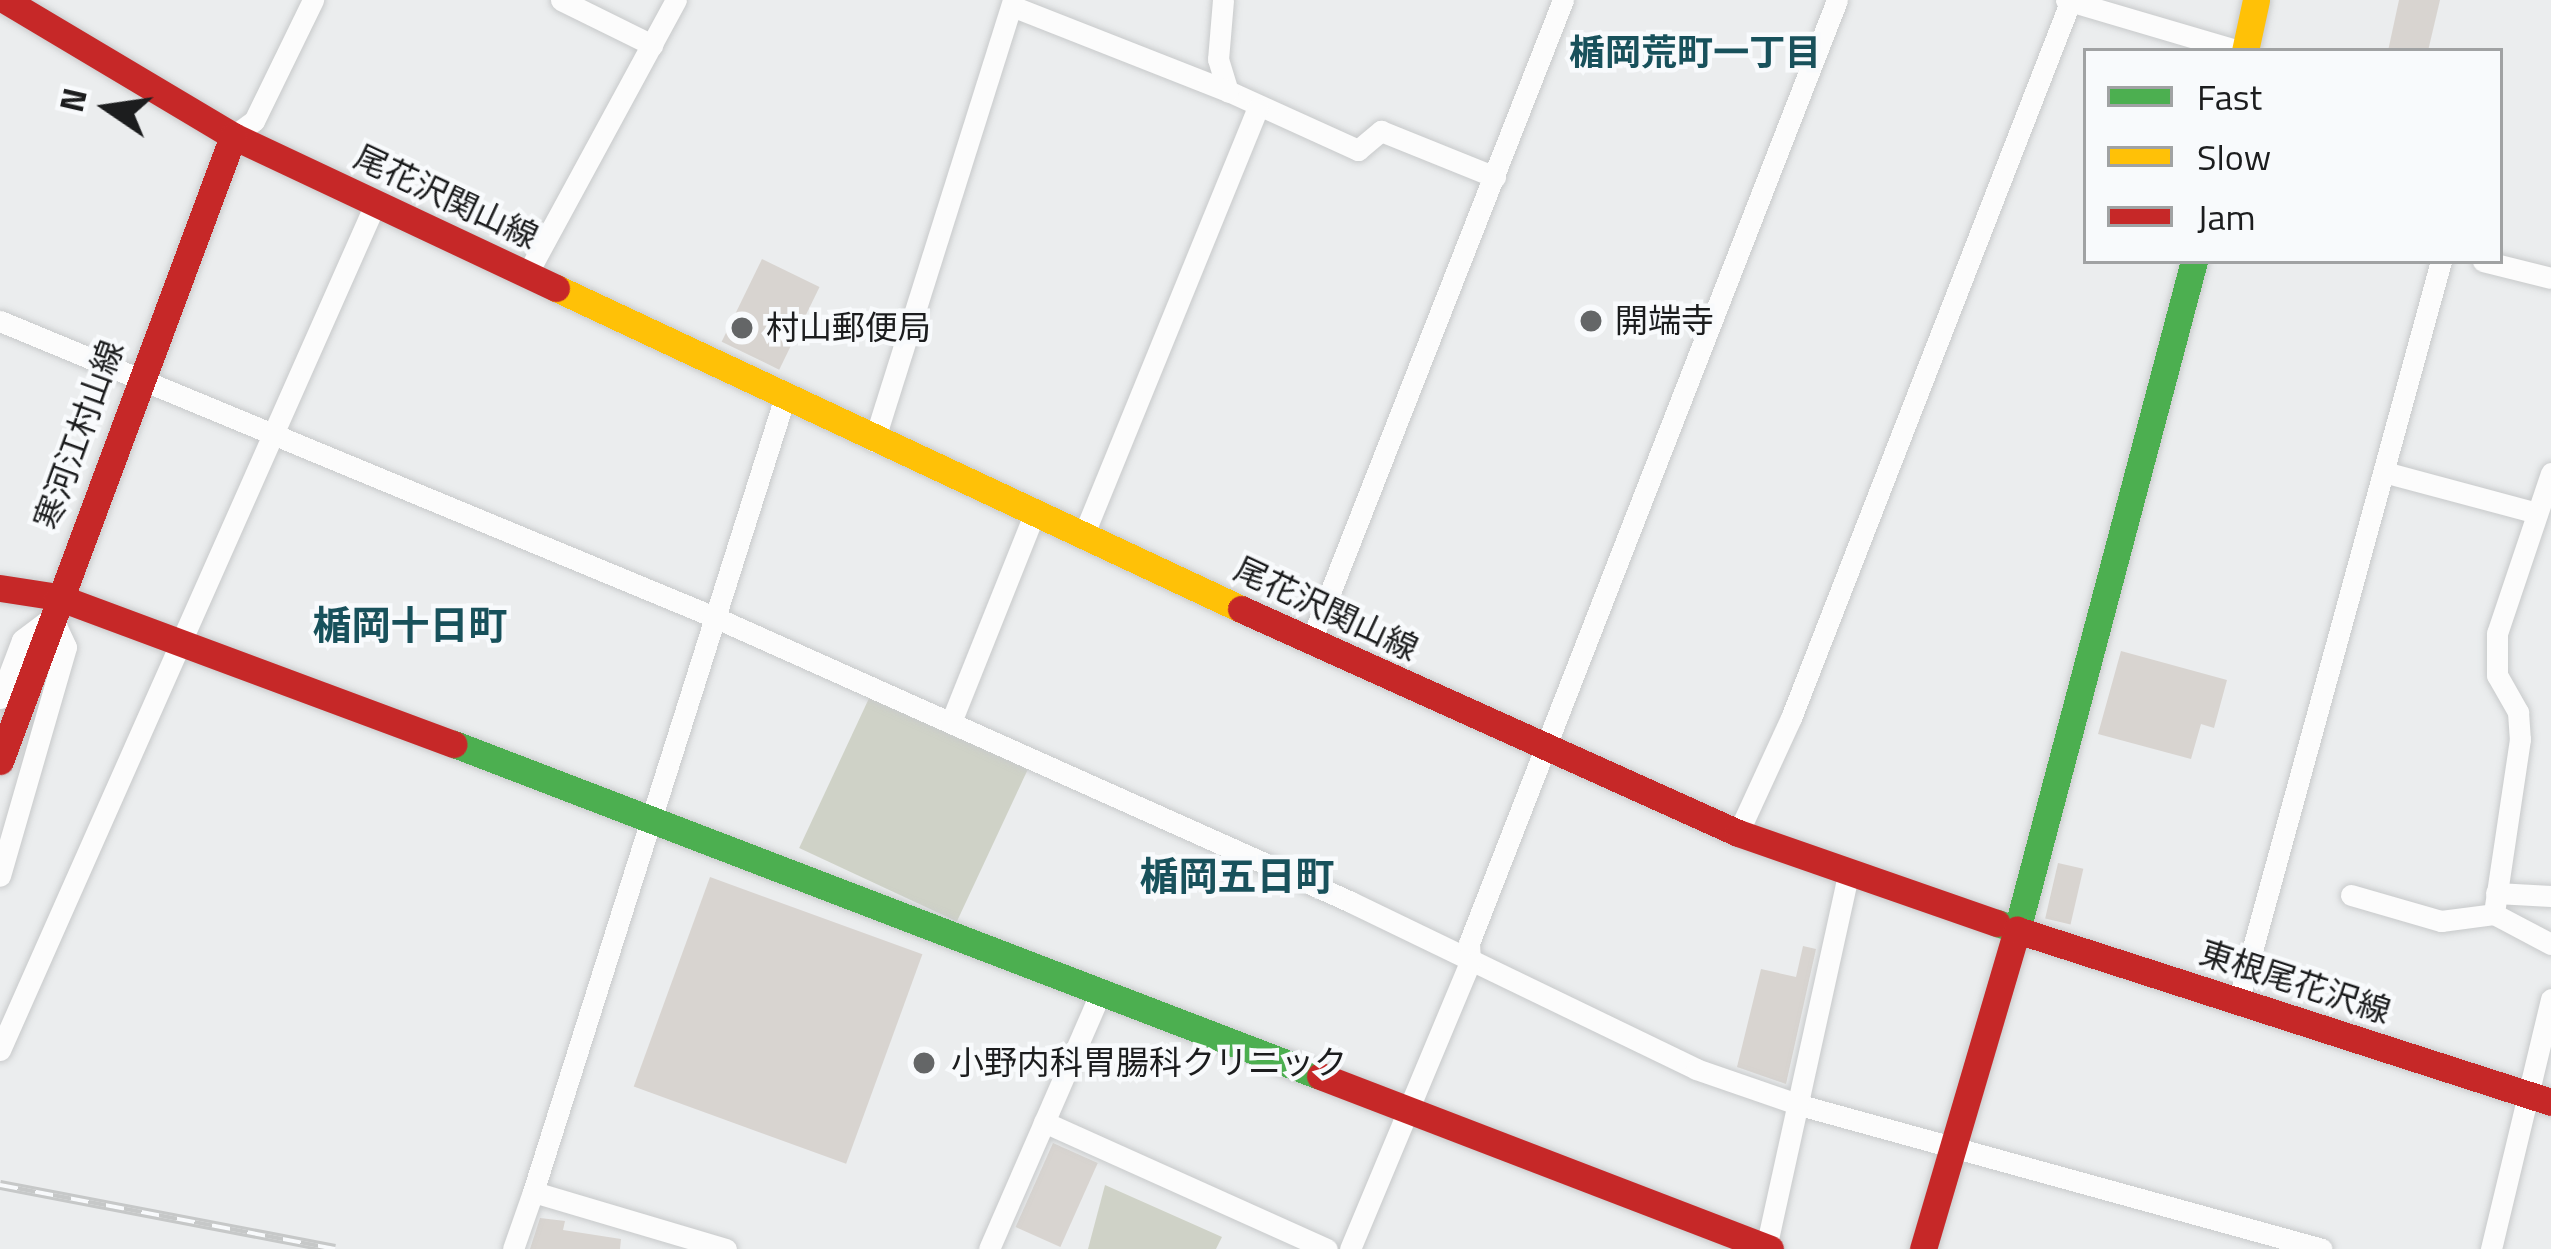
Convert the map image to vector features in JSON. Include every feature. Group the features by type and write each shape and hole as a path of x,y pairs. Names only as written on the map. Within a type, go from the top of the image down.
{"main road":[{"name":"尾花沢関山線","path":"5,0 232,136 784,400 1542,752 1738,833 2017,930"},
{"path":"2243,48 2256,0"},
{"name":"寒河江村山線","path":"0,761 138,374 232,136"},
{"path":"1923,1249 2017,930 2193,264"},
{"path":"0,588 179,639 651,824 1102,989 1768,1248"},
{"name":"東根尾花沢線","path":"2017,930 2537,1098"}],"street":[{"path":"232,136 254,121 313,0"},
{"path":"561,0 652,45"},
{"path":"526,275 676,0"},
{"path":"1223,0 1218,59 1228,91"},
{"path":"1311,641 1563,0"},
{"path":"1350,1249 1470,962 1469,943 1837,0"},
{"path":"1738,833 1791,718 2069,0 2232,48"},
{"path":"874,441 1013,3 1358,150 1381,131 1495,177"},
{"path":"1083,536 1258,108"},
{"path":"0,1050 375,204"},
{"path":"2238,1002 2440,264"},
{"path":"2495,264 2551,278"},
{"path":"0,321 275,429 712,616 951,722 1696,1069 1800,1106 2322,1249"},
{"path":"513,1249 705,665 712,616 784,400"},
{"path":"2384,472 2537,513"},
{"path":"2495,904 2521,739 2518,712 2497,675 2498,633 2551,473"},
{"path":"951,722 1034,515"},
{"path":"0,698 22,640 55,607 66,647 0,876"},
{"path":"1768,1248 1848,874"},
{"path":"2351,895 2441,921 2495,904 2551,896"},
{"path":"2495,904 2551,944"},
{"path":"989,1249 1102,989"},
{"path":"2491,1249 2537,1098 2551,999"},
{"path":"1044,1122 1328,1249"},
{"path":"533,1192 726,1249"}],"shaded area":[{"path":"871,694 1029,768 957,922 799,848"},
{"path":"1105,1185 1222,1237 1216,1249 1088,1249"}],"building":[{"path":"2399,0 2440,0 2429,48 2389,48"},
{"path":"762,259 820,287 779,370 722,342"},
{"path":"2121,651 2227,680 2214,728 2201,724 2191,759 2098,734"},
{"path":"2058,863 2083,869 2071,924 2045,919"},
{"path":"710,877 922,954 846,1164 634,1087"},
{"path":"1803,946 1816,949 1786,1084 1737,1067 1761,969 1796,977"},
{"path":"1053,1143 1098,1163 1060,1247 1016,1227"},
{"path":"540,1218 565,1221 563,1230 621,1239 620,1249 530,1249"}],"railway":[{"path":"0,1185 335,1249"}],"traffic: fast":[{"path":"1997,923 2017,930 2193,264"},
{"path":"454,744 1320,1076"}],"traffic: slow":[{"path":"2246,48 2256,0"},
{"path":"556,288 1241,609"}],"traffic: jam":[{"path":"5,0 233,136 556,288"},
{"path":"0,761 233,136"},
{"path":"0,588 58,597 454,744"},
{"path":"1241,609 1738,833 1997,923"},
{"path":"1923,1249 2017,930 2551,1102"},
{"path":"1320,1076 1770,1249"}],"place":[{"name":"開端寺","path":"1591,321"},
{"name":"村山郵便局","path":"742,328"},
{"name":"小野内科胃腸科クリニック","path":"924,1063"}],"district":[{"name":"楯岡荒町一丁目","path":"1695,52"},
{"name":"楯岡十日町","path":"410,625"},
{"name":"楯岡五日町","path":"1237,876"}]}
